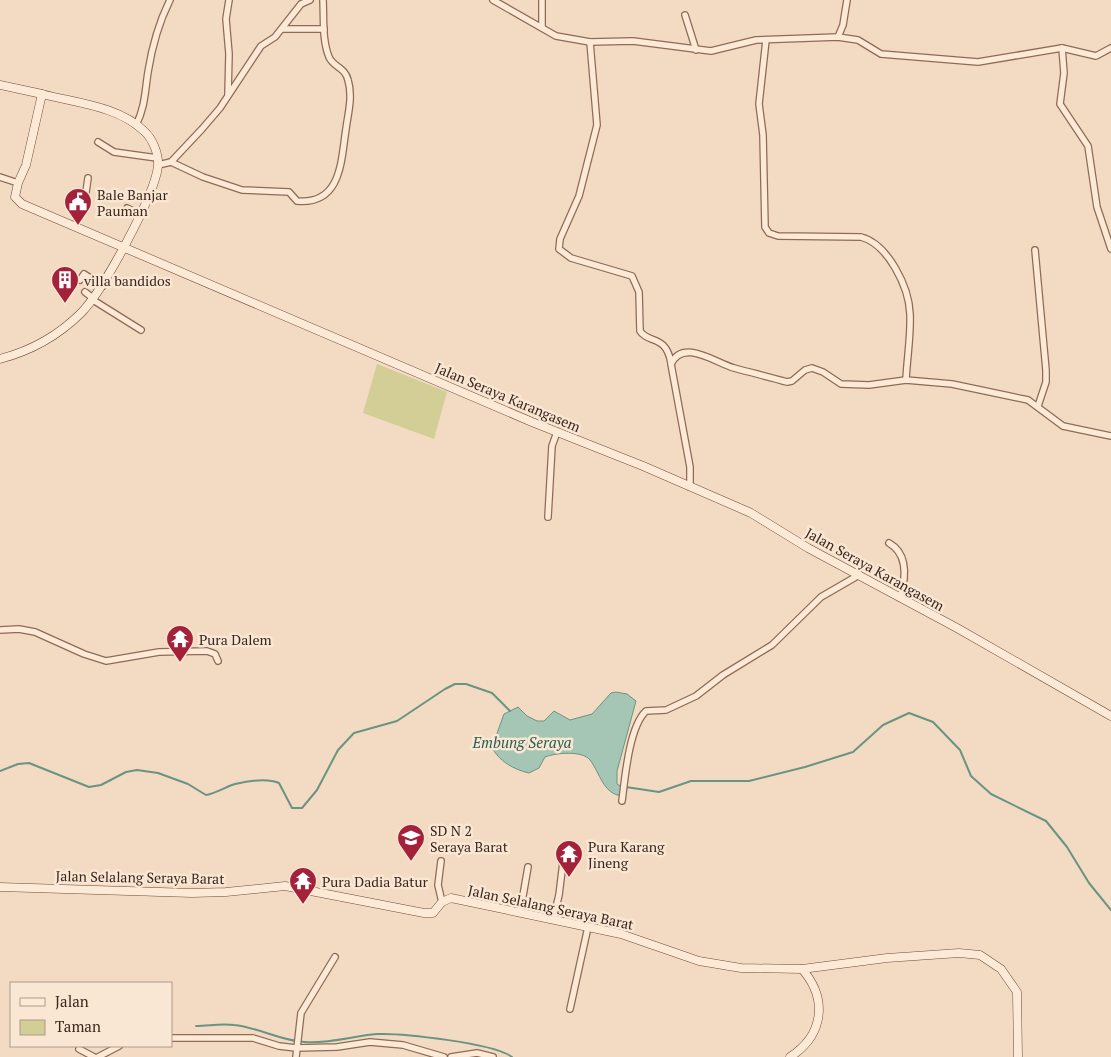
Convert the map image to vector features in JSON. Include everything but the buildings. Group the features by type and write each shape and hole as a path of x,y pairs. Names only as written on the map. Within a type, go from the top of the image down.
{"street":[{"path":"136,125 145,103 151,57 160,24 170,0"},
{"path":"228,96 230,54 226,19 229,0"},
{"path":"171,162 214,116 261,46 272,40 282,29 300,2 310,0"},
{"path":"98,142 114,152 171,162 203,177 242,190 289,192 297,201 316,199 325,194 341,172 351,96 345,71 329,57 324,29 323,0"},
{"path":"493,0 556,36 590,42 633,40 711,51 751,41 838,36 862,42 881,54 978,62 994,61 1038,51 1062,48 1092,56 1111,48"},
{"path":"542,0 542,27"},
{"path":"838,36 843,25 847,0"},
{"path":"685,15 696,50"},
{"path":"282,29 324,29"},
{"path":"766,40 759,104 763,135 765,227 769,233 778,236 861,237 868,239 881,248 892,263 909,308 906,380"},
{"path":"590,42 598,125 579,196 560,239 559,249 571,258 632,276 639,292 640,330 642,335 655,339 665,348 671,364 690,467 690,487"},
{"path":"1062,48 1065,68 1060,104 1088,146 1097,207 1111,249"},
{"path":"0,84 110,111 136,125 148,136 157,161 154,183 123,248 94,300 72,316 59,332 30,348 0,359"},
{"path":"0,177 18,183 26,165 42,94"},
{"path":"75,226 82,211 88,178"},
{"name":"Jalan Seraya Karangasem","path":"18,183 15,192 17,201 123,248 750,513 808,548 1111,716"},
{"path":"127,208 139,214"},
{"path":"1036,250 1046,370 1046,382 1038,406"},
{"path":"80,280 84,274 103,286"},
{"path":"85,292 94,300 141,330"},
{"path":"671,364 678,355 692,353 705,356 731,367 787,382 796,379 805,370 812,368 823,372 841,384 869,385 906,380 973,387 1019,397 1038,406 1063,426 1111,436"},
{"path":"548,517 552,446 557,432"},
{"path":"889,543 900,551 903,561 904,583 900,598"},
{"path":"622,801 636,730 641,715 646,711 666,710 696,696 723,675 772,645 821,597 859,575"},
{"path":"0,630 19,629 35,632 98,660 118,660 142,653 207,651 215,654 218,661"},
{"path":"553,920 564,854"},
{"path":"441,861 438,885 442,902"},
{"path":"520,913 528,867"},
{"name":"Jalan Selalang Seraya Barat","path":"0,887 192,893 226,892 285,886 424,913 432,913 442,902 451,898 621,934 713,964 759,969 802,969 894,957 959,953 980,956 1001,969 1017,992 1018,1057"},
{"path":"570,1009 588,927"},
{"path":"296,1057 301,1014 335,957"},
{"path":"813,983 818,971 824,967"},
{"path":"790,1057 810,1039 816,1025 819,994 802,969"},
{"path":"172,1038 253,1038 278,1046 296,1048 337,1047 370,1042 403,1045 444,1057"},
{"path":"79,1050 96,1057 117,1047"},
{"path":"451,1057 478,1053 493,1057"}],"green space":[{"path":"377,364 447,392 434,439 363,413"}],"water":[{"name":"Embung Seraya","path":"611,693 627,694 636,701 617,771 617,784 624,788 622,796 610,791 606,787 590,760 581,755 555,754 545,757 539,768 529,773 507,764 498,757 492,747 504,714 518,707 527,716 537,721 544,721 554,711 570,720 592,714"}],"waterway":[{"path":"0,771 18,764 29,763 89,787 101,785 126,772 137,770 158,773 188,784 206,795 235,784 263,780 274,781 279,783 292,808 302,808 317,790 338,750 354,733 397,721 455,684 466,684 492,693 510,711"},
{"path":"626,787 659,792 691,781 749,781 805,767 853,752 883,725 909,713 933,722 960,750 971,776 991,794 1046,821 1067,847 1089,883 1111,910"},
{"path":"196,1026 225,1024 243,1026 287,1039 305,1042 323,1042 377,1034 406,1035 468,1043 487,1047 512,1057"}],"place":[{"name":"Bale Banjar Pauman","path":"78,226"},
{"name":"villa bandidos","path":"65,304"},
{"name":"Pura Dalem","path":"180,663"},
{"name":"SD N 2 Seraya Barat","path":"411,862"},
{"name":"Pura Karang Jineng","path":"569,878"},
{"name":"Pura Dadia Batur","path":"303,905"}]}
